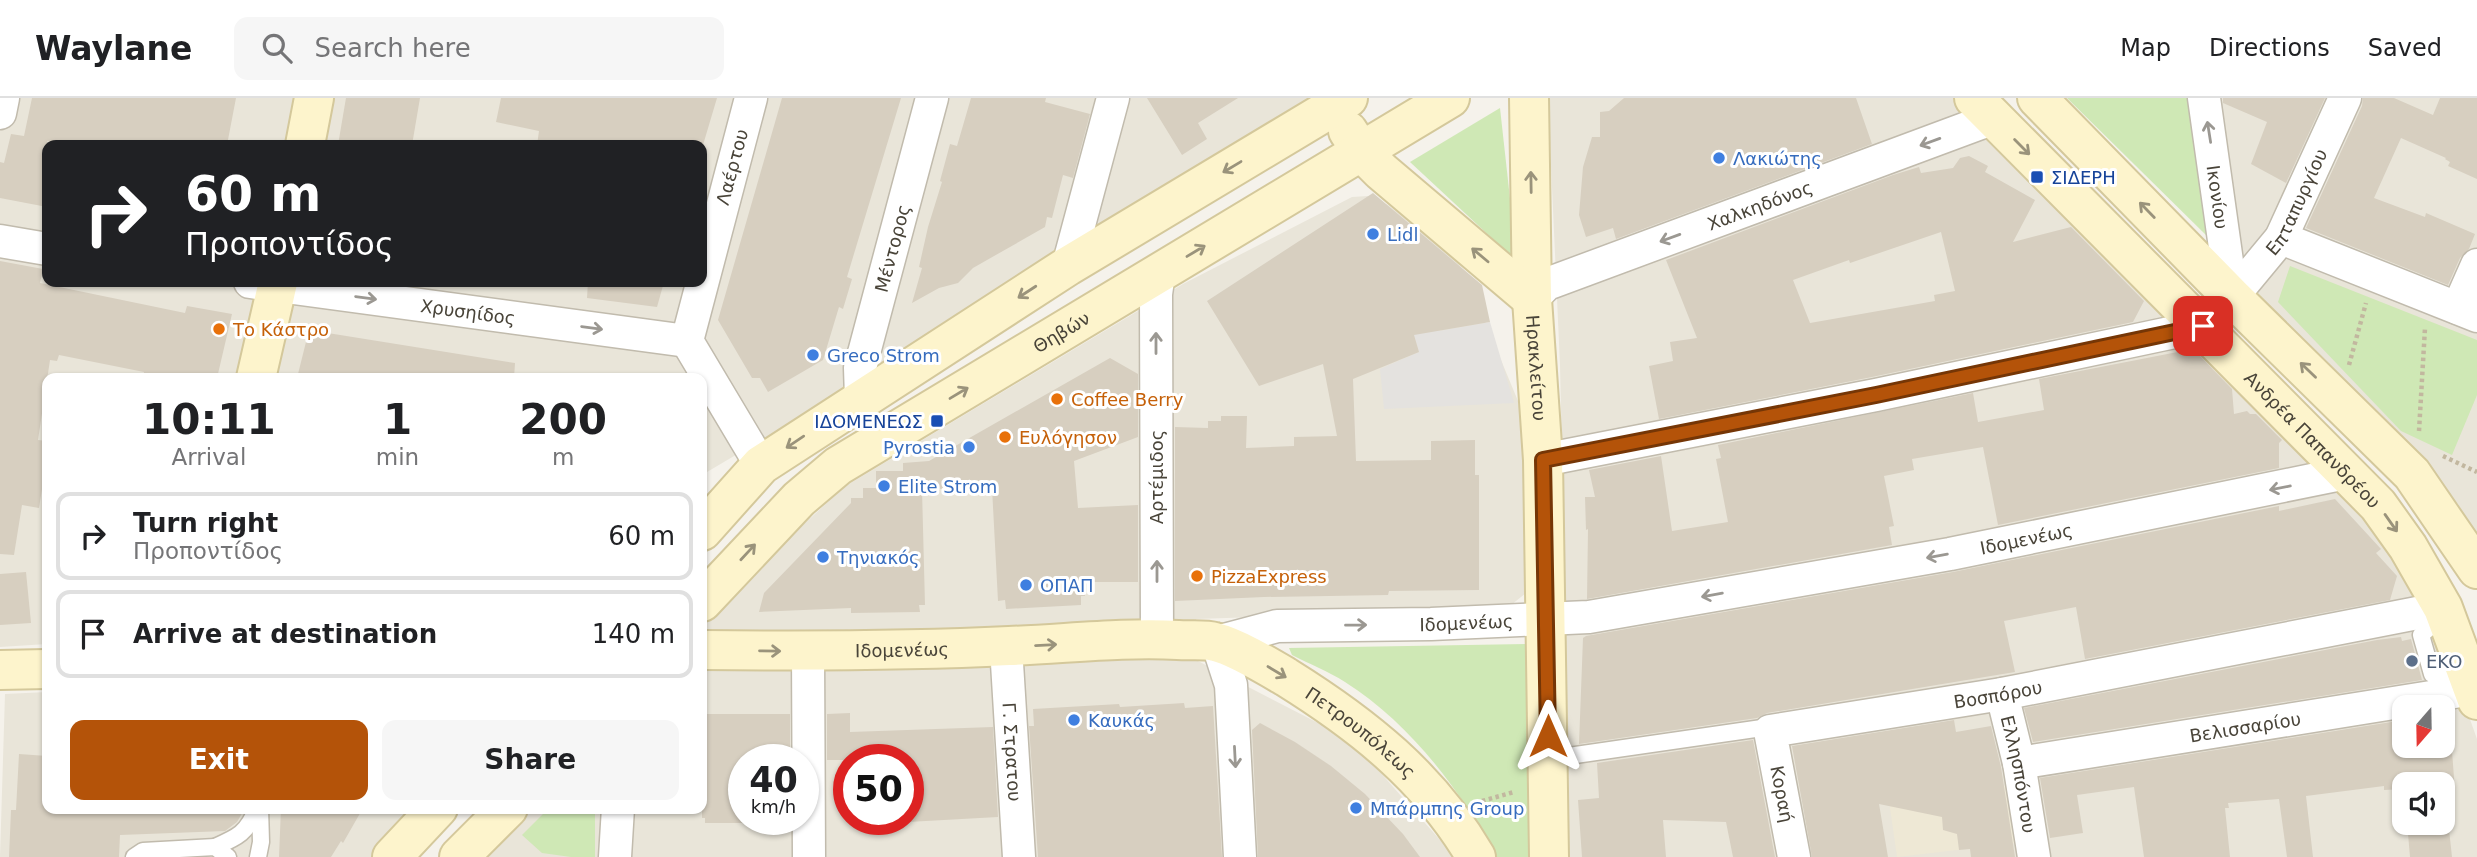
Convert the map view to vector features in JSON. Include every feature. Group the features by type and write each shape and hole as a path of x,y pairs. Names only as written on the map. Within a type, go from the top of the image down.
{"main road":[{"path":"305,140 314,98"},
{"name":"Θηβών","path":"707,597 799,499 838,466 1450,98"},
{"name":"Ηρακλείτου","path":"1529,98 1532,299 1543,460 1549,857"},
{"path":"2037,98 2232,297 2412,474 2477,569"},
{"path":"707,491 761,465 1068,266 1339,103"},
{"name":"Ηρακλείτου","path":"1339,103 1361,151 1532,299"},
{"name":"Ανδρέα Παπανδρέου","path":"1984,108 2203,326 2386,515 2408,547 2444,611 2473,690"},
{"path":"258,373 268,287"},
{"path":"707,525 761,465"},
{"name":"Ιδομενέως","path":"707,650 1006,647 1157,639 1216,642"},
{"name":"Πετρουπόλεως","path":"1216,642 1269,667 1327,703 1375,738 1407,766 1446,811 1476,857"},
{"path":"0,670 42,669"},
{"path":"392,857 432,814"},
{"path":"459,857 502,814"}],"street":[{"path":"0,113 3,98"},
{"name":"Λαέρτου","path":"707,265 751,98"},
{"name":"Μέντορος","path":"861,398 860,368 932,98"},
{"path":"1068,266 1113,98"},
{"name":"Ικονίου","path":"2204,98 2232,297"},
{"name":"Επταπυργίου","path":"2232,297 2281,238 2345,98"},
{"name":"Χαλκηδόνος","path":"1532,299 1547,284 1984,108"},
{"path":"2281,238 2467,312 2477,265"},
{"path":"0,242 42,248"},
{"name":"Αρτέμιδος","path":"1157,639 1156,294 1159,273"},
{"name":"Χρυσηίδος","path":"297,287 687,341"},
{"name":"Λαέρτου","path":"687,341 701,287"},
{"path":"1543,460 1876,395 2203,326"},
{"path":"687,341 706,373"},
{"path":"707,375 761,465"},
{"name":"Ιδομενέως","path":"1216,642 1277,626 1589,617 1950,554 2346,473"},
{"name":"Βοσπόρου","path":"1770,731 2002,694 2444,611"},
{"path":"1216,642 1231,685 1240,857"},
{"name":"Γ. Στρατου","path":"1006,647 1018,857"},
{"path":"808,651 809,857"},
{"name":"Βελισσαρίου","path":"2019,763 2473,690"},
{"name":"Ελλησπόντου","path":"2002,694 2019,763 2034,857"},
{"name":"Κοραή","path":"1770,731 1794,857"},
{"path":"615,857 618,814"}],"lane":[{"name":"Βοσπόρου","path":"1548,771 1762,729 1770,731"},
{"path":"134,857 143,851 221,852 250,825 255,814"},
{"path":"258,857 261,842 259,814"}],"path":[{"path":"2339,400 2374,275"},
{"path":"2419,445 2426,295"},
{"path":"1446,811 1548,771"}],"shaded area":[{"path":"0,98 1319,98 878,371 707,472 707,373 42,373 42,644 0,647"},
{"path":"1548,98 1955,98 2302,440 2399,554 2440,635 2477,739 2477,857 1564,857 1565,593 1560,365"},
{"path":"2213,98 2477,98 2477,537 2458,504 2238,273"},
{"path":"1368,196 1388,205 1452,255 1464,271 1518,401 1524,433 1526,593 1506,609 1196,619 1198,661 1322,725 1372,763 1455,857 477,857 522,814 707,814 707,618 732,591 844,487 1183,284 1352,197"},
{"path":"1425,311 1439,331 1490,322 1514,403 1384,409 1380,369 1419,352 1411,325"},
{"path":"42,692 42,814 414,814 372,857 0,857 5,694"},
{"path":"2009,785 2017,843 1897,857 1889,801"}],"green space":[{"path":"2067,98 2187,98 2209,238"},
{"path":"1500,108 1516,253 1510,255 1410,162"},
{"path":"2290,266 2477,340 2477,395 2452,455 2401,431 2278,302"},
{"path":"1531,644 1530,857 1497,857 1450,783 1412,738 1369,699 1339,678 1292,655 1289,648"},
{"path":"543,814 595,814 595,857 542,853 522,835"}],"building":[{"path":"32,98 236,98 228,140 42,140 42,206 0,198 0,162 4,163 11,134 24,136"},
{"path":"346,98 420,98 413,140 339,140"},
{"path":"501,98 717,98 704,140 538,140 539,131 496,122"},
{"path":"782,98 901,98 847,277 852,279 843,309 839,307 823,360 768,392 760,378 752,378 718,320"},
{"path":"971,98 1046,98 1045,102 1090,114 1073,178 1063,175 1052,218 1047,217 1045,227 973,268 958,283 939,288 912,303 922,268 919,267 928,227 950,144 957,146"},
{"path":"1147,98 1238,98 1198,123 1207,139 1182,155"},
{"name":"Λακιώτης","path":"1624,98 1856,98 1872,144 1616,239 1613,228 1586,237 1579,215 1583,167 1592,137 1600,137 1600,112 1609,111"},
{"path":"2223,98 2325,98 2286,183 2251,164 2267,122 2223,103"},
{"path":"2363,98 2394,98 2433,115 2440,98 2477,98 2477,179 2448,166 2450,162 2446,158 2401,138 2374,198 2425,217 2426,213 2475,234 2448,285 2306,228 2362,106"},
{"path":"1969,156 1988,166 1985,172 2035,200 2013,242 2071,227 2144,301 2133,322 1659,419 1649,366 1673,361 1670,342 1697,338 1666,260 1893,175 1919,167 1921,173 1953,168 1960,158","holes":["1941,232 1955,291 1934,295 1935,301 1810,323 1793,280"]},
{"path":"1373,193 1482,285 1490,322 1414,335 1419,352 1353,379 1356,461 1431,460 1431,441 1475,440 1475,475 1479,475 1479,590 1389,591 1388,595 1175,601 1175,427 1208,428 1208,421 1221,421 1221,416 1247,416 1246,448 1294,446 1294,437 1337,436 1323,364 1259,386 1207,301"},
{"path":"0,261 42,269 42,287 59,287 185,313 187,306 232,314 218,373 144,373 59,355 57,361 50,360 48,373 42,373 42,413 38,440 42,440 42,489 39,508 22,505 14,555 0,554"},
{"path":"588,287 663,287 657,307 587,298"},
{"path":"309,330 515,363 514,373 298,373"},
{"path":"2193,349 2232,389 2234,414 2247,411 2256,414 2282,440 2279,443 2279,468 1998,525 1983,447 1912,459 1914,470 1884,476 1894,526 1889,527 1892,545 1587,599 1588,529 1586,530 1585,497 1595,497 1589,470 1661,456 1672,531 1728,522 1716,459 1721,458 1718,445 1973,393 1978,422 2044,410 2039,379"},
{"path":"1110,358 1138,374 1138,437 1074,461 1078,508 1138,505 1138,582 1084,582 1085,596 1081,596 1081,605 1006,609 1005,600 998,601 992,488 922,489 925,605 919,605 920,612 851,613 851,608 759,612 764,593 851,503 851,498 863,498 863,488 876,488 876,471 903,471 903,463 929,461"},
{"path":"2335,499 2381,549 2376,553 2397,576 2390,600 2085,659 2076,607 2004,621 2015,672 1767,713 1757,718 1579,744 1583,638 1586,636 1953,572 2279,506 2279,511"},
{"path":"26,572 31,623 0,625 0,574"},
{"path":"2401,637 2402,641 2411,639 2422,680 2033,742 2024,708 2377,640"},
{"path":"1184,703 1185,708 1213,706 1222,857 1038,857 1029,726 1034,726 1033,709"},
{"path":"850,713 850,732 993,727 998,817 924,821 924,744 833,744 833,760 827,760 827,714"},
{"path":"707,714 790,714 790,744 728,744 728,823 705,823 705,818 702,818 702,814 707,814"},
{"path":"1954,720 1956,732 1991,726 2001,767 2015,857 1971,857 1970,849 1959,850 1957,834 1943,830 1942,817 1879,804 1888,857 1812,857 1792,746"},
{"path":"2392,722 2392,758 2453,758 2454,772 2392,772 2392,790 2384,790 2384,786 2306,796 2313,857 2287,857 2279,799 2228,803 2229,808 2225,808 2230,857 2144,857 2134,787 2077,795 2083,833 2050,838 2040,778"},
{"path":"1260,723 1331,766 1365,794 1403,834 1420,857 1258,857 1252,730"},
{"path":"1753,740 1775,857 1733,857 1726,822 1663,820 1666,857 1582,857 1578,800 1599,798 1597,763"},
{"path":"19,754 42,756 42,814 242,814 237,822 225,831 120,835 119,857 9,857 11,810 16,810"},
{"path":"281,814 360,814 343,843 341,841 331,857 279,857"},
{"path":"2408,835 2450,835 2452,857 2410,857"}],"place":[{"name":"Λακιώτης","path":"1719,158"},
{"name":"ΣΙΔΕΡΗ","path":"2037,177"},
{"name":"Lidl","path":"1373,234"},
{"name":"Το Κάστρο","path":"219,329"},
{"name":"Greco Strom","path":"813,355"},
{"name":"Coffee Berry","path":"1057,399"},
{"name":"ΙΔΟΜΕΝΕΩΣ","path":"937,421"},
{"name":"Ευλόγησον","path":"1005,437"},
{"name":"Pyrostia","path":"969,447"},
{"name":"Elite Strom","path":"884,486"},
{"name":"Τηνιακός","path":"823,557"},
{"name":"PizzaExpress","path":"1197,576"},
{"name":"ΟΠΑΠ","path":"1026,585"},
{"name":"EKO","path":"2412,661"},
{"name":"Καυκάς","path":"1074,720"},
{"name":"Μπάρμπης Group","path":"1356,808"}],"route":[{"path":"1548,736 1543,460 1876,395 2203,326"}]}
